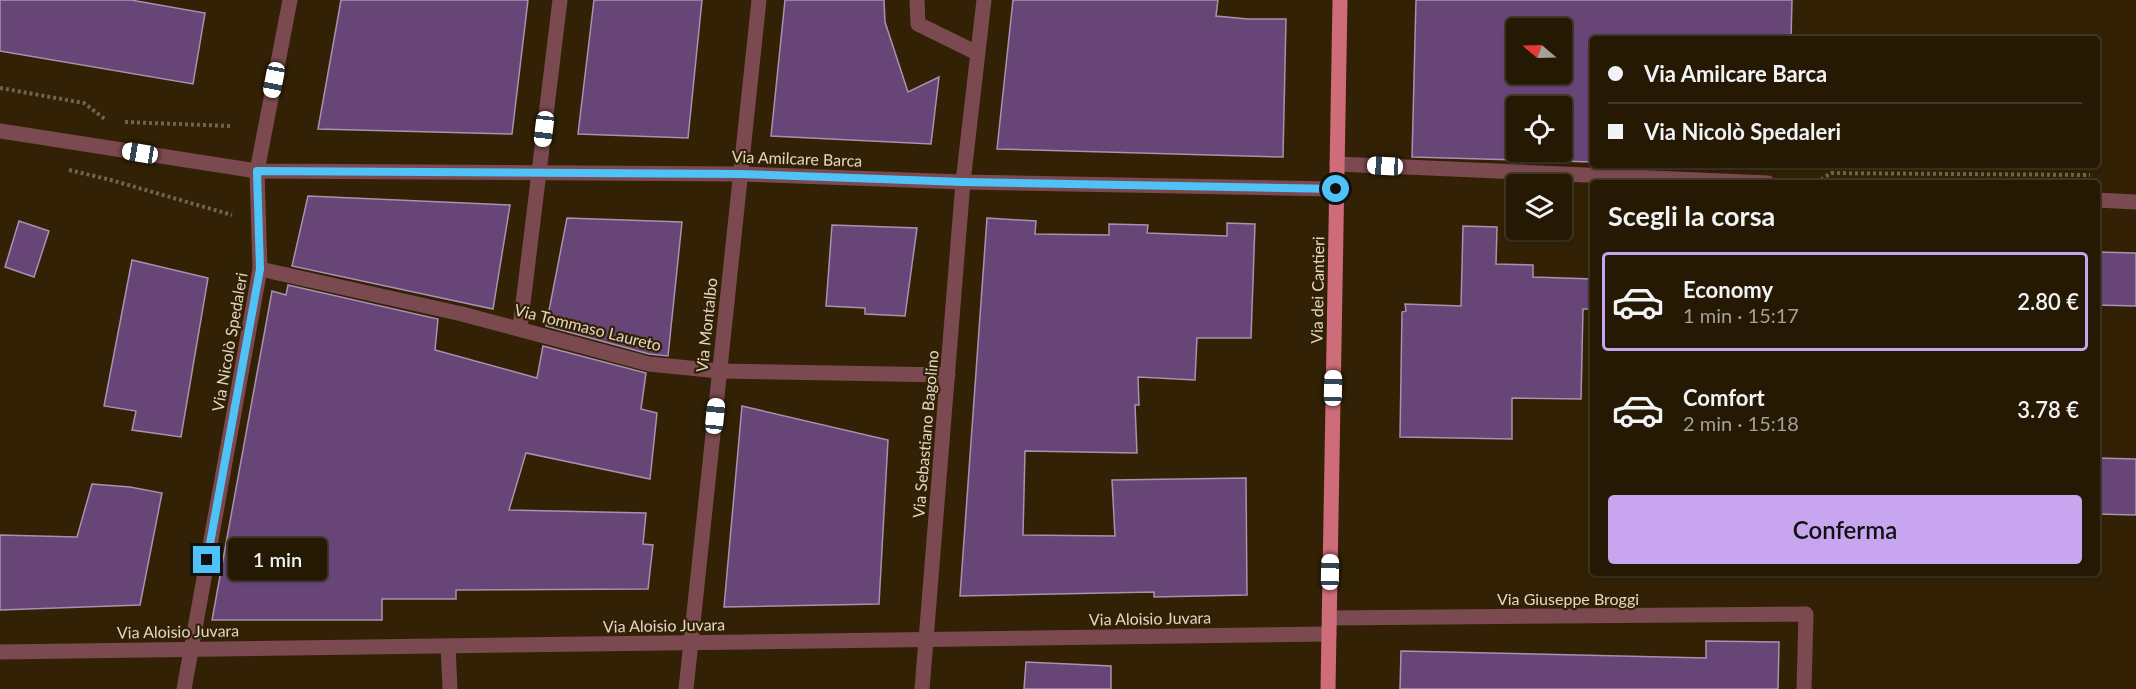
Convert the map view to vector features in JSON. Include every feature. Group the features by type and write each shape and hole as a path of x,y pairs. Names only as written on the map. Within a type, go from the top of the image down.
{"main road":[{"name":"Via dei Cantieri","path":"1328,689 1340,0"}],"street":[{"name":"Via Nicolò Spedaleri","path":"184,689 260,269 257,171 290,0"},
{"path":"520,328 560,0"},
{"name":"Via Montalbo","path":"686,689 759,0"},
{"path":"917,0 918,24 977,53"},
{"name":"Via Sebastiano Bagolino","path":"922,689 963,182 984,0"},
{"name":"Via Amilcare Barca","path":"0,131 257,171 740,174 963,182 1336,189"},
{"path":"1337,164 1700,180"},
{"path":"2100,200 2136,202"},
{"name":"Via Tommaso Laureto","path":"260,269 520,328 649,364 719,371 948,375"},
{"name":"Via Giuseppe Broggi","path":"1329,626 1806,614 1804,689"},
{"name":"Via Aloisio Juvara","path":"0,652 926,639 1329,626"},
{"path":"448,646 450,689"}],"path":[{"path":"0,88 84,103 109,121"},
{"path":"120,122 230,126"},
{"path":"64,169 259,222"},
{"path":"1820,180 1831,172 2101,175"}],"building":[{"path":"0,0 131,0 205,13 193,84 0,51"},
{"path":"341,0 528,0 512,134 318,129"},
{"path":"594,0 702,0 688,138 578,134"},
{"path":"785,0 884,0 885,22 908,92 939,77 931,144 771,136"},
{"path":"1013,0 1218,0 1216,16 1286,19 1283,157 997,149"},
{"path":"1416,0 1792,0 1791,36 1590,36 1590,162 1572,161 1572,96 1506,96 1506,160 1412,157"},
{"path":"308,196 510,205 493,309 292,266"},
{"path":"567,218 682,222 668,356 649,354 546,326"},
{"path":"987,218 1036,221 1035,234 1109,235 1109,224 1148,225 1147,233 1227,236 1227,223 1255,224 1251,338 1197,338 1195,380 1138,377 1139,405 1135,405 1137,453 1025,451 1023,535 1115,536 1112,480 1246,478 1247,595 1154,597 1154,592 960,596"},
{"path":"19,221 49,231 34,277 5,267"},
{"path":"832,225 917,228 905,316 865,314 865,308 826,306"},
{"path":"1463,226 1497,227 1496,264 1533,265 1533,277 1590,279 1590,309 1583,309 1581,399 1512,398 1512,439 1400,437 1402,312 1406,311 1405,304 1461,306"},
{"path":"2100,252 2136,253 2136,306 2100,305"},
{"path":"132,260 208,278 181,437 132,430 136,411 104,406"},
{"path":"288,285 438,319 435,350 537,378 543,346 646,373 641,409 657,413 650,479 526,453 509,510 646,513 643,544 653,545 648,589 456,590 456,599 382,599 382,620 212,620 272,291 286,295"},
{"path":"742,406 888,440 879,604 724,607"},
{"path":"2100,458 2136,459 2136,515 2100,514"},
{"path":"92,484 130,487 162,493 140,605 0,610 0,535 77,537"},
{"path":"1706,641 1779,642 1778,689 1400,689 1401,651 1706,658"},
{"path":"1026,662 1111,666 1111,689 1024,689"}],"route":[{"path":"207,560 260,269 257,171 740,174 963,182 1336,189"}]}
